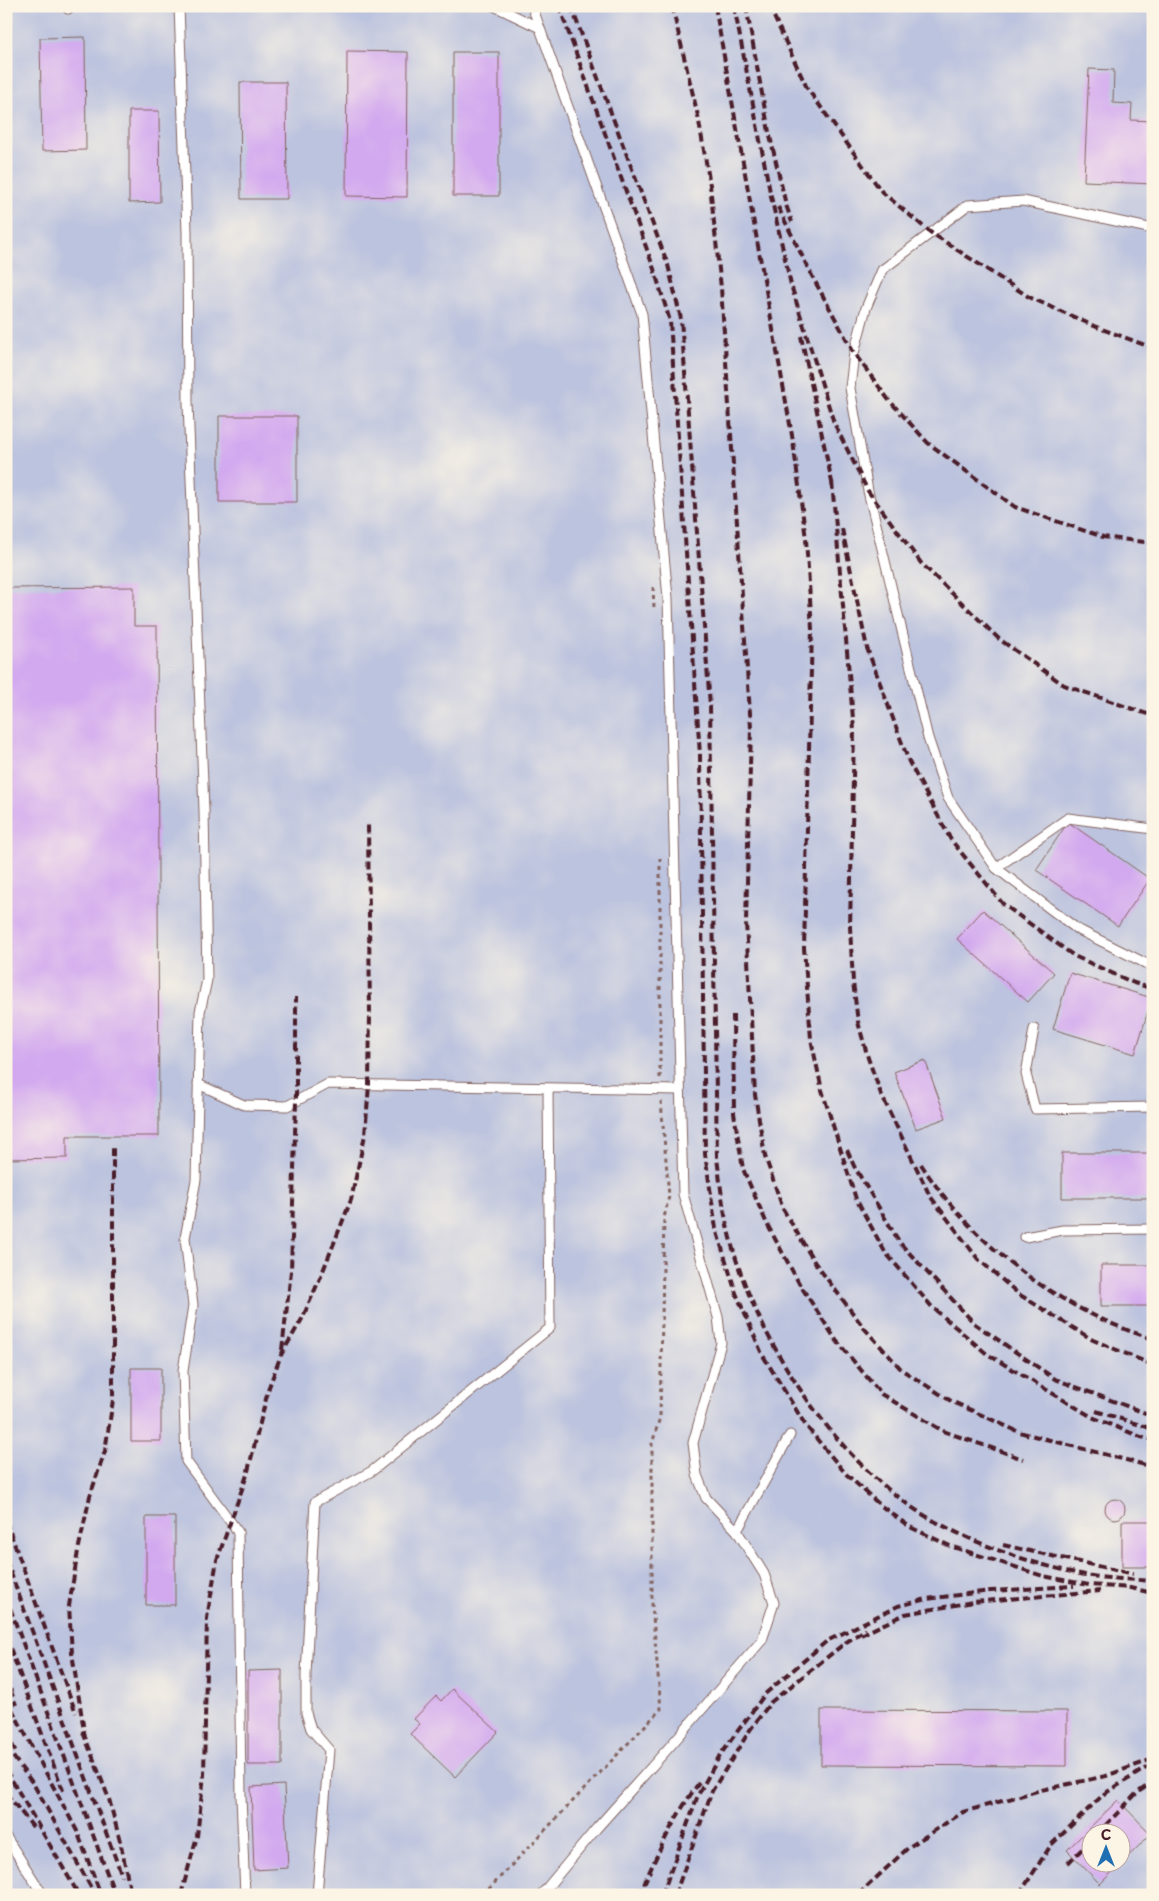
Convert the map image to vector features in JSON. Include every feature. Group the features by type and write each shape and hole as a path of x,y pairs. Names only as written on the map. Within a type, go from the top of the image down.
{"lane":[{"path":"179,6 187,232 188,403 203,790 207,980 200,1012 196,1180 185,1238 193,1305 183,1371 186,1461 238,1532 241,1796 245,1895"},
{"path":"494,6 540,28"},
{"path":"532,6 642,314 668,598 683,1194 718,1317 720,1332 720,1343 694,1443 697,1474 706,1498 737,1531 764,1574 774,1604 762,1640 596,1829 541,1895"},
{"path":"1153,229 1023,201 968,205 882,270 866,308 854,353 850,388 868,491 928,738 948,798 996,868 1077,929 1153,967"},
{"path":"996,868 1068,818 1153,829"},
{"path":"1034,1029 1026,1074 1035,1109 1153,1107"},
{"path":"198,1084 244,1105 286,1106 328,1084 680,1090"},
{"path":"317,1895 329,1750 311,1729 306,1714 306,1675 315,1502 372,1471 550,1328 548,1088"},
{"path":"1025,1238 1063,1230 1153,1230"},
{"path":"737,1531 790,1435"},
{"path":"7,1839 43,1895"}],"path":[{"path":"653,582 654,612"},
{"path":"483,1895 662,1709 652,1605 652,1444 660,1417 664,1218 669,1196 660,1090 660,855"}],"shaded area":[{"path":"6,6 1153,6 1153,1895 6,1895"}],"building":[{"path":"85,37 86,150 42,151 40,38"},
{"path":"347,51 408,52 407,197 346,196"},
{"path":"453,52 499,52 499,196 453,196"},
{"path":"1089,69 1114,70 1113,103 1132,104 1131,120 1153,121 1153,184 1084,181"},
{"path":"240,82 286,82 287,199 241,199"},
{"path":"129,111 159,111 160,202 129,203"},
{"path":"219,416 297,416 297,502 219,502"},
{"path":"134,587 134,626 157,626 159,1136 67,1136 67,1158 6,1159 6,588"},
{"path":"1068,822 1150,879 1118,926 1036,870"},
{"path":"983,910 1054,973 1028,1002 957,939"},
{"path":"1070,973 1152,998 1135,1054 1053,1029"},
{"path":"925,1060 946,1118 916,1129 894,1072"},
{"path":"1062,1153 1153,1153 1153,1198 1062,1198"},
{"path":"1101,1265 1153,1265 1153,1306 1101,1306"},
{"path":"131,1368 161,1368 161,1441 131,1441"},
{"path":"1115,1499 1122,1502 1125,1509 1122,1516 1115,1519 1108,1516 1105,1509 1108,1502"},
{"path":"146,1517 175,1517 175,1605 146,1605"},
{"path":"1122,1521 1153,1521 1153,1567 1122,1567"},
{"path":"282,1670 282,1765 248,1765 248,1671"},
{"path":"452,1689 498,1732 455,1777 410,1734 420,1724 414,1719 436,1696 441,1701"},
{"path":"821,1710 1067,1711 1067,1766 821,1765"},
{"path":"284,1785 288,1868 254,1870 251,1787"},
{"path":"1118,1800 1151,1834 1132,1852 1132,1824 1094,1824"},
{"path":"1082,1835 1082,1865 1067,1850"},
{"path":"1090,1874 1110,1874 1100,1884"}],"railway":[{"path":"559,6 654,269 670,321 700,755 705,1154 716,1229 736,1293 762,1354 806,1426 846,1474 880,1505 910,1527 950,1546 1043,1576 1089,1585 1130,1588 1153,1593"},
{"path":"571,6 668,265 681,319 710,706 717,1158 725,1217 738,1266 776,1350 801,1391 830,1429 861,1464 894,1494 947,1528 985,1545 1025,1559 1085,1575 1153,1581"},
{"path":"672,6 698,116 710,185 721,288 751,728 746,922 755,1095 765,1156 783,1209 815,1263 864,1328 902,1370 951,1401 1019,1432 1153,1467"},
{"path":"715,6 793,441 806,539 812,629 804,948 811,1039 822,1090 856,1199 885,1252 932,1307 987,1354 1092,1417 1153,1440"},
{"path":"734,6 770,192 791,285 834,423 868,491 921,563 999,639 1064,685 1153,716"},
{"path":"746,6 769,132 786,205 792,222"},
{"path":"769,6 807,88 882,192 930,232 1029,297 1094,326 1153,348"},
{"path":"778,207 811,274 854,353 888,399 928,443 1015,507 1103,537 1153,543"},
{"path":"801,336 833,487"},
{"path":"832,482 854,730 850,927 853,982 858,1022 881,1094 930,1196 978,1259 1020,1295 1093,1340 1153,1365"},
{"path":"842,529 867,648 909,762 951,840 1003,904 1074,956 1134,983 1153,989"},
{"path":"181,1895 197,1836 204,1775 207,1618 217,1560 247,1475 269,1387 281,1355 302,1319 321,1276 351,1200 365,1135 369,1085 370,1015 368,824"},
{"path":"282,1350 291,1271 296,1101 296,997"},
{"path":"733,1015 734,1113 743,1169 767,1224 800,1285 836,1340 881,1394 943,1431 1023,1459"},
{"path":"85,1738 72,1653 69,1606 90,1496 105,1451 113,1400 113,1145"},
{"path":"847,1150 854,1166 900,1243 975,1324 1055,1379 1153,1416"},
{"path":"921,1164 942,1194 966,1222 993,1248 1022,1271 1052,1293 1085,1311 1118,1327 1153,1339"},
{"path":"1096,1411 1153,1429"},
{"path":"6,1521 76,1713"},
{"path":"1003,1545 1133,1574"},
{"path":"6,1560 122,1876"},
{"path":"662,1895 698,1795 720,1755 765,1694 827,1641 898,1606 927,1599 991,1591 1074,1586"},
{"path":"861,1635 905,1614 973,1602 1100,1591"},
{"path":"6,1597 115,1895"},
{"path":"675,1895 712,1791 750,1730 771,1702 845,1643 866,1629"},
{"path":"6,1637 64,1793"},
{"path":"6,1678 16,1705"},
{"path":"6,1698 77,1831 101,1895"},
{"path":"83,1732 109,1799 131,1895"},
{"path":"6,1734 16,1752"},
{"path":"6,1747 34,1785 94,1893"},
{"path":"858,1895 909,1847 963,1812 1041,1790 1106,1776 1153,1759"},
{"path":"1019,1895 1051,1845 1104,1794 1151,1765"},
{"path":"6,1770 79,1895"},
{"path":"1107,1824 1137,1793 1153,1782"},
{"path":"639,1895 674,1823 699,1783"},
{"path":"6,1793 33,1827"},
{"path":"1068,1863 1082,1849"}]}
